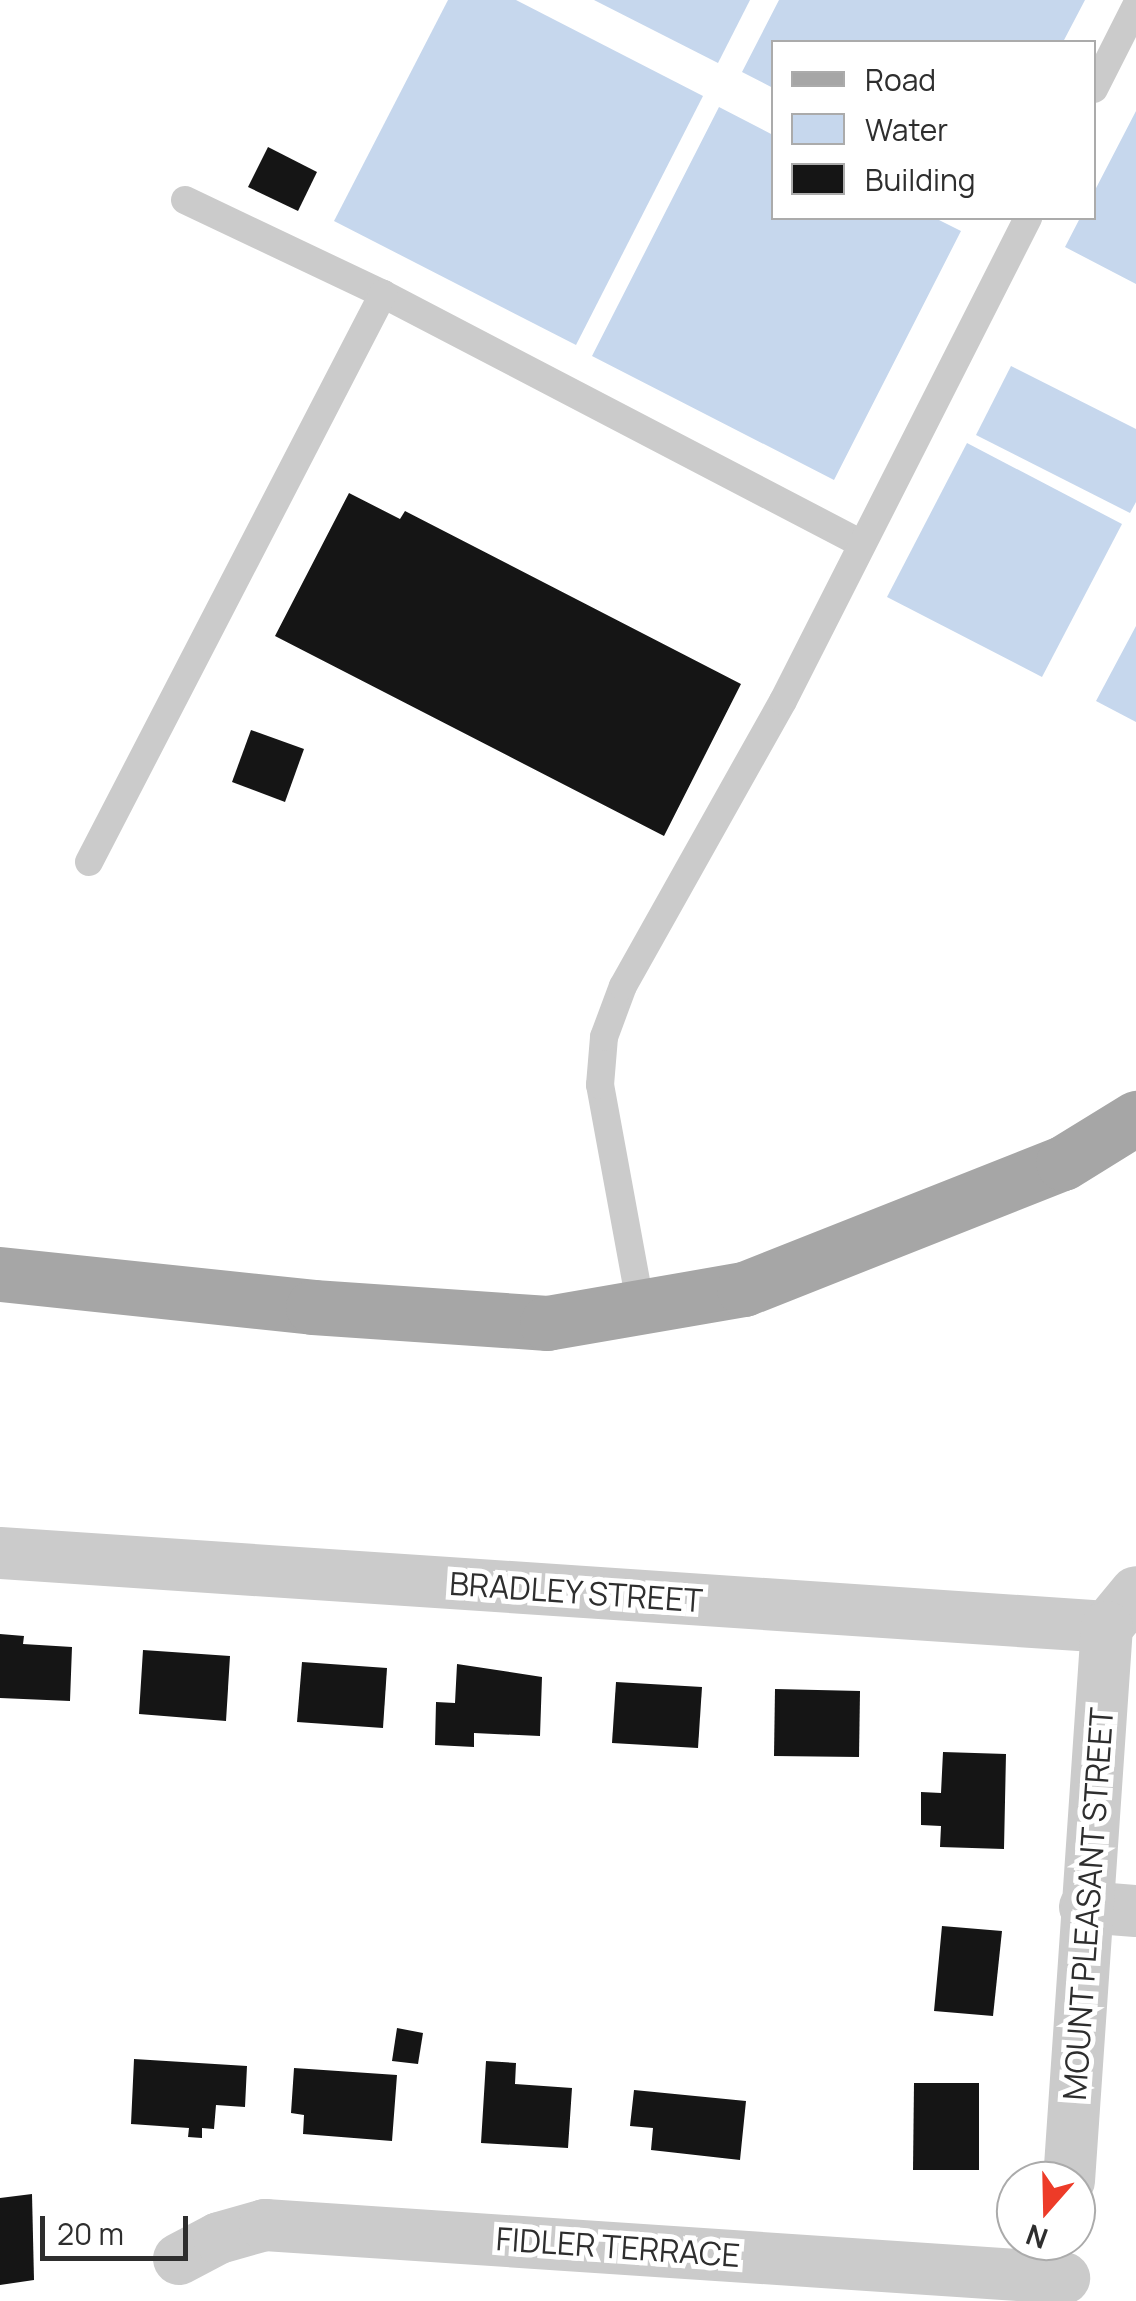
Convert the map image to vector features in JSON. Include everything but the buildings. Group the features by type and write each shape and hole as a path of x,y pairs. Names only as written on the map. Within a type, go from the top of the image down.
{"main road":[{"path":"0,1274 313,1307 547,1323 744,1289 1063,1163 1136,1118"}],"street":[{"name":"BRADLEY STREET","path":"0,1553 1122,1610"},
{"name":"MOUNT PLEASANT STREET","path":"1070,2161 1085,1907 1122,1610"},
{"path":"1085,1907 1136,1911"},
{"name":"FIDLER TERRACE","path":"179,2259 219,2238 282,2226 1064,2273"}],"lane":[{"path":"1096,85 1136,6"},
{"path":"185,200 383,294 862,544"},
{"path":"642,1308 600,1085 604,1037 623,986 784,701 1027,220"},
{"path":"88,862 383,294"}],"water":[{"path":"448,0 516,0 703,96 576,345 334,221"},
{"path":"594,0 750,0 718,63"},
{"path":"779,0 1085,0 1064,40 771,40 771,87 742,72"},
{"path":"719,107 771,134 771,220 939,220 961,231 834,480 592,356"},
{"path":"1136,111 1136,284 1065,247 1079,220 1096,220 1096,188"},
{"path":"1011,366 1136,429 1136,502 1130,513 976,435"},
{"path":"967,443 1122,524 1042,677 887,597"},
{"path":"1136,626 1136,722 1096,701"}]}
